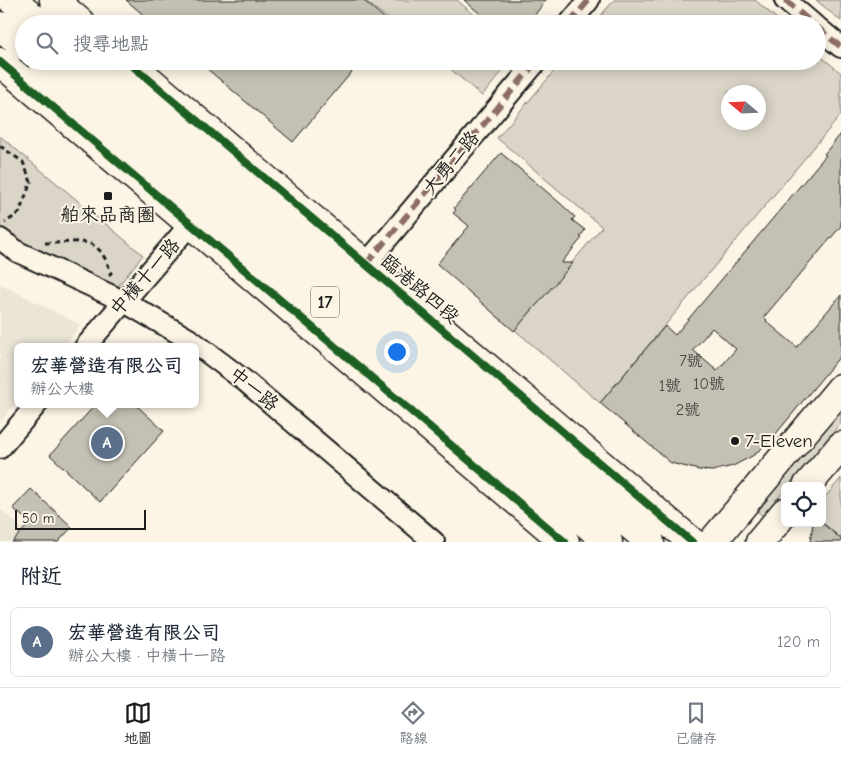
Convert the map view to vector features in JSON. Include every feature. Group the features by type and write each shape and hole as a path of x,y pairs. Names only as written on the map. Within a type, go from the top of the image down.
{"main road":[{"path":"12,0 30,15"},
{"path":"54,0 72,15"},
{"path":"0,26 15,38"},
{"name":"17","path":"0,62 565,542"},
{"name":"17","path":"53,70 608,542"},
{"name":"17","path":"95,70 650,542"},
{"name":"臨港路四段","path":"138,70 692,542"},
{"path":"712,542 841,388"},
{"path":"810,482 841,446"},
{"path":"760,542 781,517"}],"street":[{"path":"576,15 589,0"},
{"path":"785,0 802,15"},
{"path":"826,34 841,47"},
{"name":"大勇二路","path":"366,264 529,70"},
{"name":"中橫十一路","path":"88,343 244,161"},
{"name":"中一路","path":"0,233 18,252 124,301 195,343"},
{"name":"中一路","path":"199,346 245,381 434,542"},
{"path":"0,448 34,408"}],"path":[{"path":"0,146 23,162 30,182 19,213 0,233"}],"shaded area":[{"path":"364,0 457,0 474,15 383,15"},
{"path":"614,0 755,0 772,15 602,15"},
{"path":"841,0 841,21 817,1"},
{"path":"826,60 841,73 841,115 600,403 515,330 602,227 497,138 555,70 826,70"},
{"path":"452,70 504,70 482,96"},
{"path":"0,136 143,255 115,290 0,230"},
{"path":"0,284 81,325 66,343 14,343 14,405 0,422"},
{"path":"841,411 841,423 791,482 781,482"},
{"path":"841,478 841,538 826,525 826,496"},
{"path":"781,482 781,495 763,516 757,511"},
{"path":"0,509 39,542 0,542"}],"building":[{"path":"126,0 363,0 380,15 144,15"},
{"path":"464,0 546,0 535,15 482,15"},
{"path":"209,70 353,70 293,142"},
{"path":"841,134 841,226 764,317 766,321 797,347 841,295 841,355 770,441 754,455 733,466 712,471 699,470 671,463 600,403 665,326 675,335 826,155 824,154","holes":["712,328 736,349 717,371 693,350"]},
{"path":"501,153 560,203 575,217 572,220 585,230 580,237 582,238 561,263 573,263 514,331 437,264 469,226 453,213 456,210 454,208"},
{"path":"92,408 139,408 164,431 100,502 50,455"},
{"path":"31,489 72,527 58,542 12,542 30,523 13,508"},
{"path":"826,526 841,539 841,542 810,542 812,527"}],"marked path":[{"path":"576,15 589,0"},
{"path":"785,0 802,15"},
{"path":"826,34 841,47"},
{"path":"366,264 529,70"}],"cycle path":[{"path":"0,62 565,542"},
{"path":"138,70 692,542"}],"place":[{"name":"舶來品商圈","path":"108,196"},
{"name":"7-Eleven","path":"735,441"},
{"name":"宏華營造有限公司","path":"107,443"}]}
